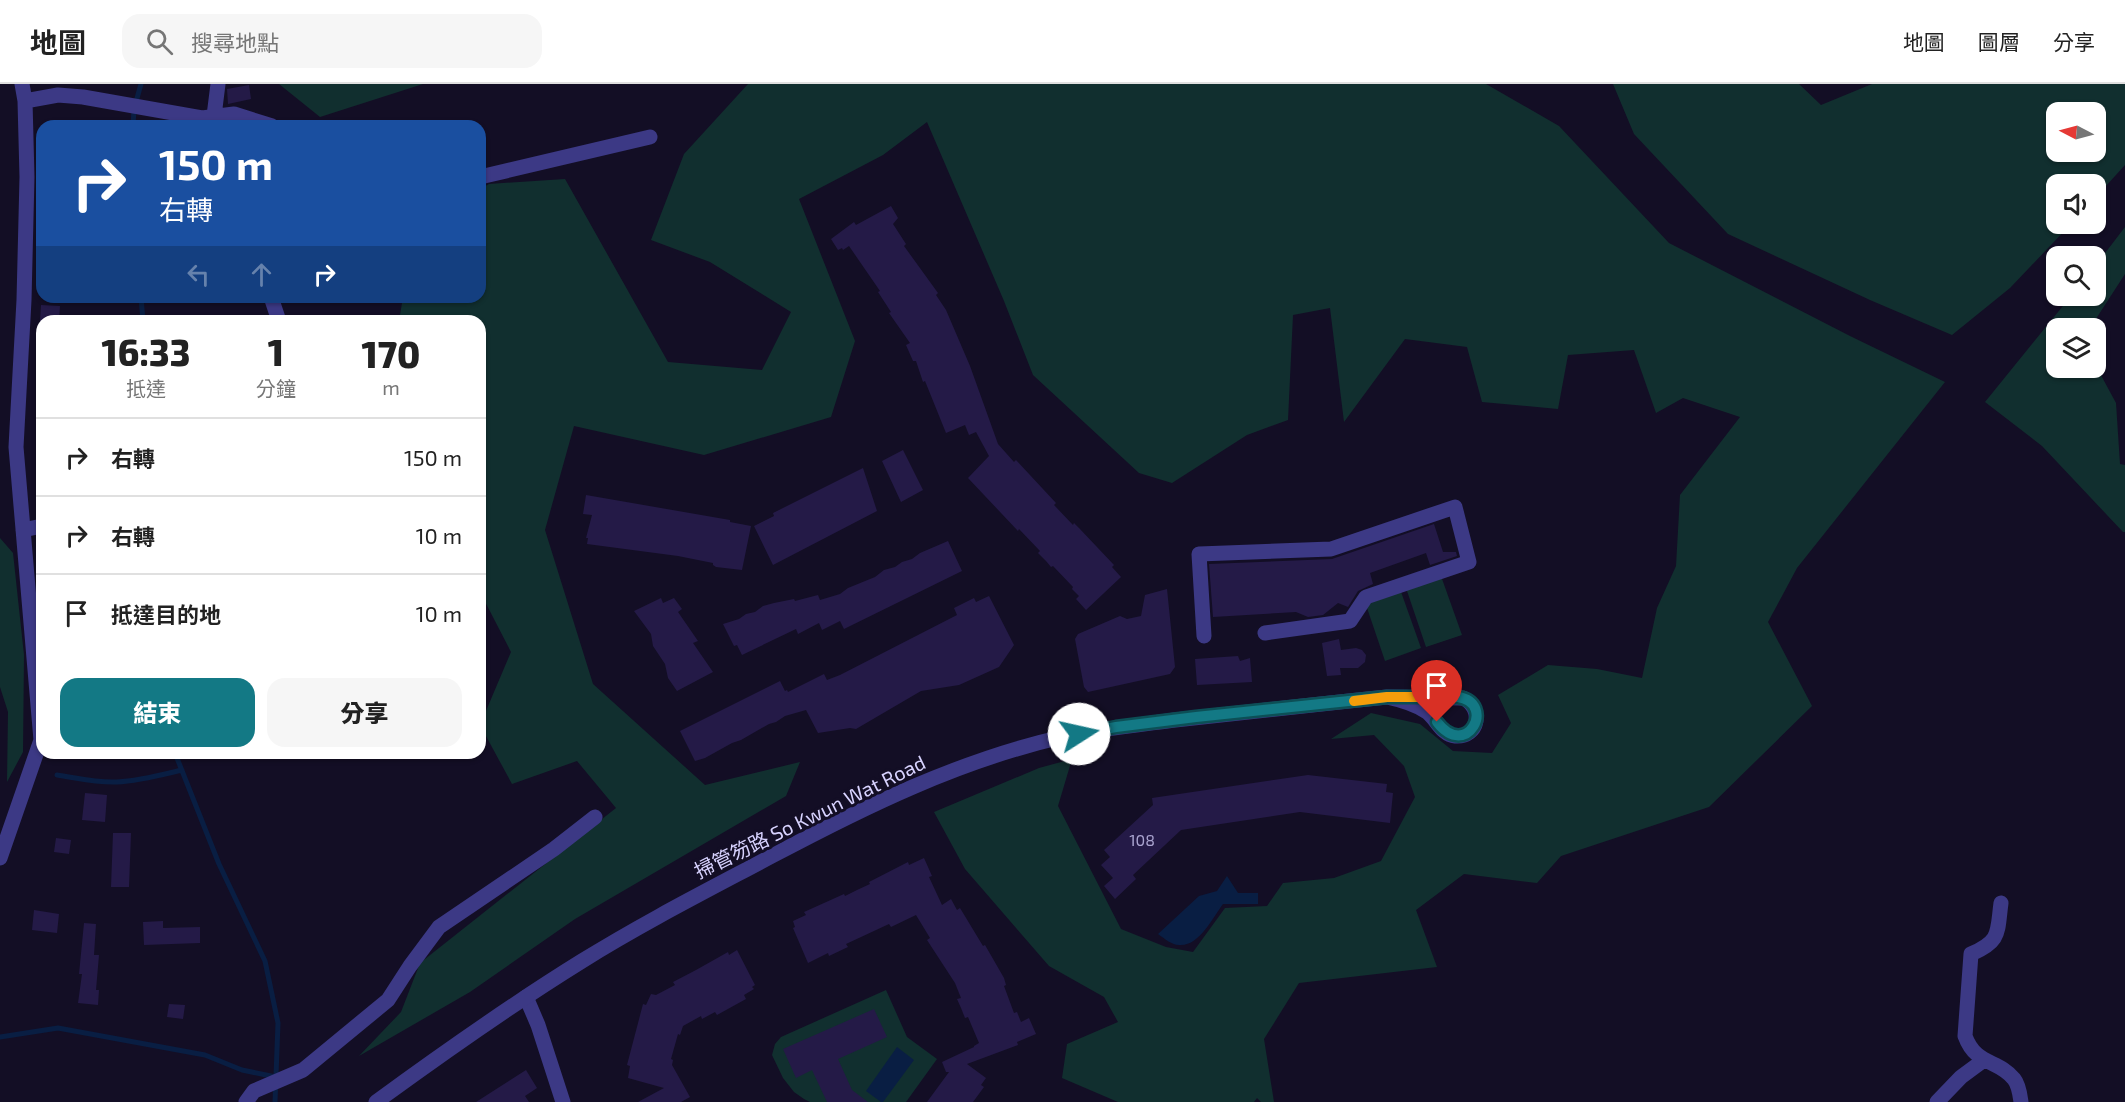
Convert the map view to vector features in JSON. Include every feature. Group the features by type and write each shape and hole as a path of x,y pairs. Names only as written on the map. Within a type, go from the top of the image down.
{"street":[{"path":"22,84 25,101 27,177 16,447 36,694"},
{"path":"214,116 218,84"},
{"path":"25,101 58,95 83,97 202,118 234,114 253,120"},
{"path":"486,176 650,137"},
{"path":"1204,636 1199,554 1331,549 1455,507 1469,562 1366,597 1350,621 1265,633"},
{"path":"22,530 36,527"},
{"name":"掃管笏路 So Kwun Wat Road","path":"376,1102 526,997 666,912 800,841 891,797 969,765 1061,737 1116,727 1387,697 1463,698 1475,709 1476,720 1467,733 1451,735 1419,708 1399,699 1387,697"},
{"path":"0,858 36,753"},
{"path":"246,1102 254,1091 303,1070 388,999 439,927 554,849 595,817"},
{"path":"2001,903 1996,937 1988,947 1971,954 1965,1036 1970,1049 2016,1081 2021,1102"},
{"path":"526,997 563,1102"},
{"path":"1937,1102 1961,1077 1984,1060"}],"green space":[{"path":"279,84 423,84 320,117"},
{"path":"748,84 1486,84 1559,126 1669,243 1945,382 1797,568 1768,622 1812,706 1709,807 1561,856 1537,883 1464,874 1416,910 1437,967 1299,983 1264,1039 1274,1102 1261,1102 1257,1098 1254,1102 1118,1102 1062,1078 1067,1044 1118,1022 1104,997 1049,966 965,869 934,812 1039,768 1072,759 1058,806 1121,929 1166,947 1193,952 1225,908 1267,906 1283,883 1334,878 1381,861 1415,797 1404,766 1374,735 1331,739 1371,713 1420,724 1453,751 1492,753 1511,723 1498,695 1548,665 1597,669 1642,678 1657,608 1676,566 1680,495 1740,417 1683,398 1656,413 1634,350 1568,355 1558,409 1482,402 1467,347 1405,339 1344,422 1330,308 1293,315 1288,420 1247,435 1172,483 1139,473 1033,375 1004,301 927,122 883,155 799,199 855,341 831,417 704,455 574,426 545,530 593,684 705,785 800,762 786,796 575,919 470,992 359,1056 401,1012 420,963 616,808 577,761 512,784 486,736 486,711 511,652 486,604 486,315 400,315 402,303 486,303 486,186 565,179 668,362 762,370 791,312 710,262 651,240 684,154"},
{"path":"1613,84 1799,84 1821,105 1872,84 2125,84 2125,165 2106,186 2106,174 2046,174 2046,234 2061,234 2050,246 2046,246 2046,250 2010,288 1952,335 1728,234 1634,134"},
{"path":"2125,227 2125,274 2106,303 2106,252"},
{"path":"2063,306 2104,306 2096,318 2053,318"},
{"path":"2046,327 2046,378 2102,378 2116,403 2120,464 2125,465 2125,532 2042,446 1985,402"},
{"path":"0,538 13,553 24,655 23,752 7,782 8,712 0,687"},
{"path":"1441,576 1462,635 1426,647 1406,588"},
{"path":"1400,589 1421,648 1385,661 1365,602"},
{"path":"886,990 907,1037 937,1059 906,1102 810,1102 794,1092 783,1078 772,1055 775,1044 781,1037"}],"water":[{"path":"1227,876 1238,893 1258,893 1258,904 1223,904 1205,930 1186,944 1174,944 1158,934 1199,896 1217,891"},
{"path":"897,1047 914,1060 881,1102 866,1091"}],"building":[{"path":"249,85 251,99 228,104 227,89"},
{"path":"891,206 898,218 893,224 906,244 904,246 938,293 936,295 946,310 970,366 998,444 1014,462 1016,460 1056,503 1054,505 1114,565 1112,567 1121,577 1086,610 1076,599 1079,596 1072,589 1073,587 1053,566 1051,567 1038,553 1040,551 968,478 989,456 976,432 969,435 965,425 946,433 916,361 913,361 906,345 910,343 889,313 891,312 878,292 880,291 849,246 838,250 831,239 854,222 856,225"},
{"path":"41,305 60,306 59,315 40,315"},
{"path":"903,450 923,490 901,502 882,461"},
{"path":"863,468 877,511 773,565 754,526 774,516 773,513"},
{"path":"586,495 730,520 730,522 751,526 742,570 716,567 713,563 678,556 587,544 588,538 586,538 592,515 583,514"},
{"path":"1434,524 1443,552 1456,552 1457,556 1430,565 1426,553 1370,573 1373,584 1358,591 1348,607 1338,603 1323,615 1308,617 1296,612 1213,617 1209,564 1332,559"},
{"path":"948,541 962,571 844,629 840,621 822,630 819,623 798,634 796,629 742,655 737,645 734,646 723,624 774,603 818,595 820,600 840,594 848,588 875,577 884,570 895,567"},
{"path":"1167,589 1175,667 1170,674 1088,692 1084,687 1075,639 1078,634 1120,616 1127,619 1141,616 1145,595"},
{"path":"989,596 1014,645 999,667 959,685 921,691 856,729 818,733 806,710 785,716 695,761 680,731 780,681 785,691 788,692 824,674 827,680 840,675 957,615 954,608 974,598 976,602"},
{"path":"661,598 663,603 674,598 682,609 678,612 698,641 693,643 713,672 677,691 668,678 665,664 653,646 651,634 634,611"},
{"path":"1339,639 1341,650 1356,648 1362,650 1366,655 1365,662 1358,668 1340,668 1341,675 1327,676 1322,643"},
{"path":"1238,656 1240,661 1250,658 1252,682 1197,685 1195,659"},
{"path":"1308,775 1387,784 1386,792 1393,793 1390,823 1300,812 1181,830 1133,875 1136,879 1115,899 1104,886 1113,878 1101,865 1110,857 1104,850 1153,805 1152,798"},
{"path":"85,793 107,795 105,822 82,820"},
{"path":"113,833 131,833 129,887 111,887"},
{"path":"56,838 71,840 69,854 54,852"},
{"path":"924,858 932,876 929,877 942,905 951,899 957,910 960,908 1004,978 1006,985 1004,986 1014,1013 1017,1012 1021,1022 1029,1018 1036,1034 1017,1042 1018,1045 967,1064 986,1078 981,1085 984,1087 973,1102 927,1102 949,1072 946,1072 942,1062 979,1043 957,999 961,998 955,983 927,940 930,938 916,915 891,927 889,924 846,944 848,947 829,956 828,953 808,963 793,928 795,927 793,921 806,915 804,912 870,884 869,882 908,862 909,865"},
{"path":"34,910 59,914 57,933 32,930"},
{"path":"163,921 163,928 200,927 200,943 144,945 143,922"},
{"path":"84,923 96,924 94,955 99,955 96,990 99,990 98,1005 78,1003 82,974 79,974"},
{"path":"737,950 755,985 752,987 754,989 744,995 746,999 717,1015 715,1012 702,1019 701,1016 683,1026 680,1035 678,1034 671,1059 673,1060 672,1065 690,1097 681,1102 638,1102 664,1088 628,1078 630,1066 627,1065 643,1004 646,1005 651,994 656,995 675,985 673,982 728,952 729,955"},
{"path":"169,1004 185,1005 183,1019 167,1017"},
{"path":"874,1009 887,1037 838,1059 852,1090 868,1102 827,1102 812,1070 796,1078 783,1049"},
{"path":"526,1070 537,1088 525,1096 529,1102 476,1102"}],"waterway":[{"path":"133,120 141,84"},
{"path":"142,303 142,315"},
{"path":"177,759 219,864 265,961 278,1023 275,1102"},
{"path":"57,775 117,782 182,770"},
{"path":"0,1037 58,1028 205,1055 242,1070 276,1077"}],"slow traffic":[{"path":"1354,701 1387,697 1448,697"}],"route":[{"path":"1079,734 1196,717 1387,697 1458,697 1468,700 1477,714 1475,725 1462,735 1446,733 1437,722"}]}
